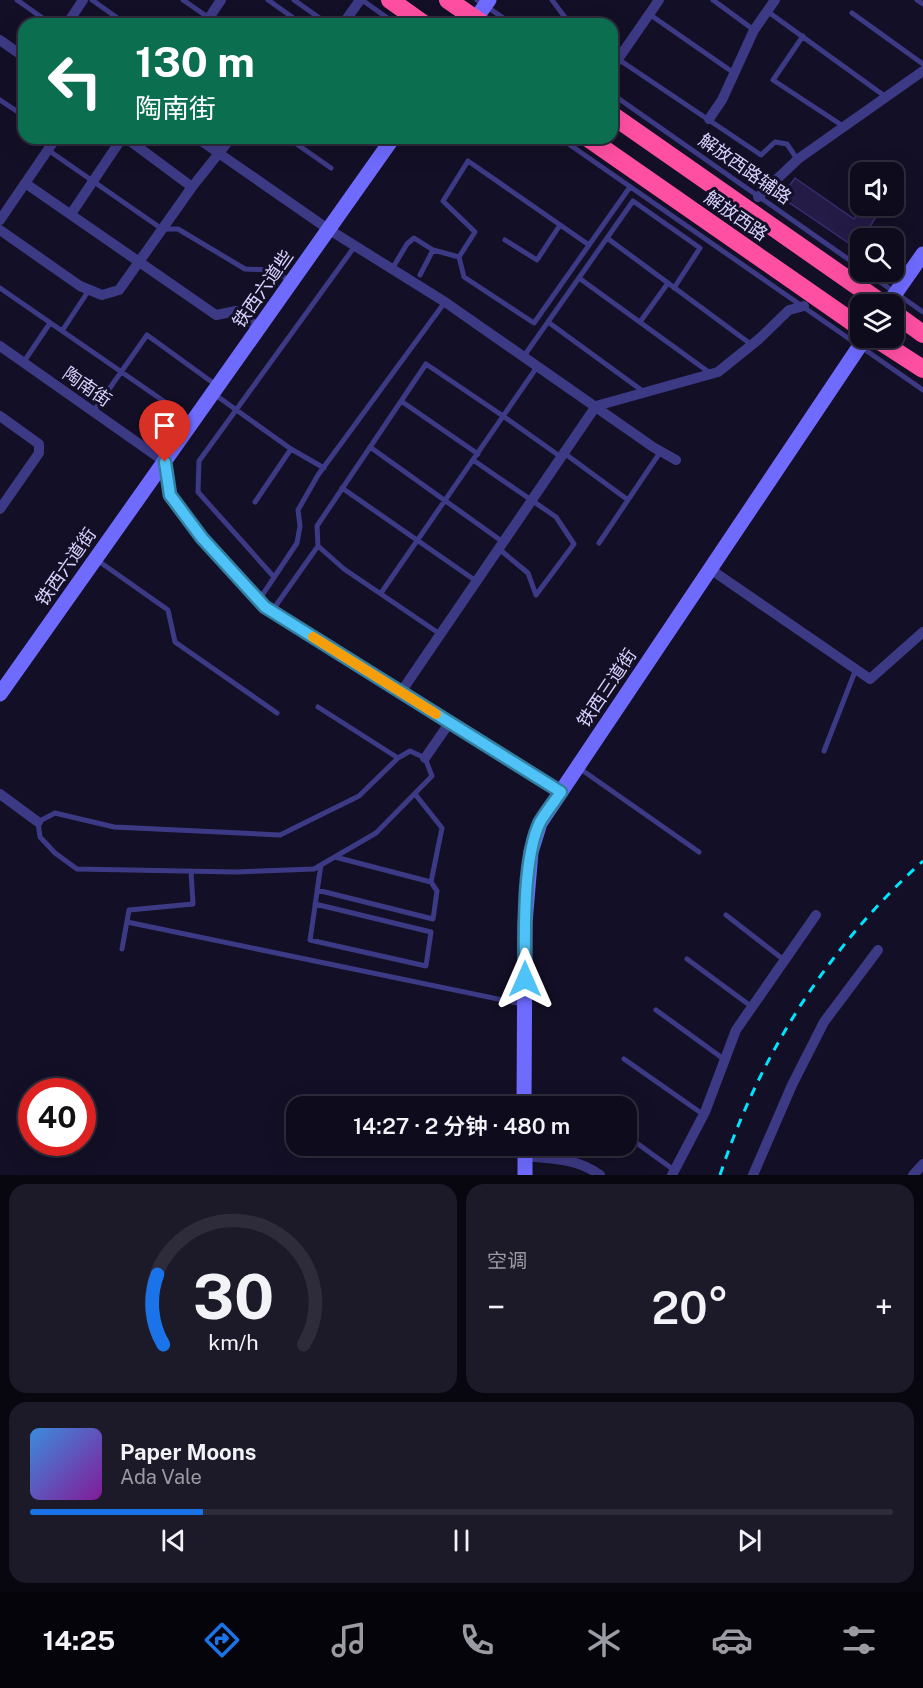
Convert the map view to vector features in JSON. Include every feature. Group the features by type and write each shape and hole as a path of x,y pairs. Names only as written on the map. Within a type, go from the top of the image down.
{"highway":[{"path":"390,0 416,18"},
{"path":"448,0 480,12"},
{"name":"解放西路","path":"618,119 879,294"},
{"name":"解放西路","path":"596,144 850,326"},
{"path":"904,320 923,334"},
{"name":"解放西路","path":"884,348 921,370"}],"street":[{"path":"71,18 83,0"},
{"path":"213,18 221,0"},
{"path":"348,18 361,0"},
{"path":"618,56 659,0"},
{"path":"709,119 722,100 754,30 774,0"},
{"path":"0,40 18,53"},
{"path":"758,196 798,159 923,71"},
{"path":"0,220 52,144"},
{"path":"71,214 120,144"},
{"path":"132,144 192,187"},
{"path":"205,144 328,229 445,302 676,460"},
{"path":"0,230 80,286 102,295 119,290 192,187 226,144"},
{"name":"铁西六道些","path":"165,462 389,144"},
{"path":"25,183 216,315 236,311 259,328"},
{"path":"894,294 923,254"},
{"path":"401,692 596,406 718,372 752,345 789,310 804,306"},
{"path":"904,316 923,324"},
{"name":"陶南街","path":"0,346 165,462"},
{"name":"铁西三道街","path":"525,1096 525,923 531,852 540,823 858,348"},
{"path":"0,416 39,444 39,453 0,509"},
{"path":"165,462 170,495 202,538 272,611 561,792"},
{"name":"铁西六道街","path":"0,694 165,462"},
{"path":"710,568 870,679 923,632"},
{"path":"425,758 450,722"},
{"path":"0,794 39,822"},
{"path":"673,1173 704,1115 736,1030 816,915"},
{"path":"753,1175 792,1085 824,1022 878,950"},
{"path":"525,1156 525,1175"},
{"path":"548,1156 591,1168 600,1175"},
{"path":"913,1175 923,1164"}],"lane":[{"path":"17,0 42,18"},
{"path":"92,0 118,18"},
{"path":"183,0 206,18"},
{"path":"268,0 294,18"},
{"path":"294,0 320,18"},
{"path":"361,0 387,18"},
{"path":"552,0 566,18"},
{"path":"712,0 754,30"},
{"path":"917,0 923,4"},
{"path":"767,11 886,97"},
{"path":"480,12 496,18"},
{"path":"852,13 923,64"},
{"path":"649,14 735,73"},
{"path":"803,36 773,80 844,127"},
{"path":"618,63 709,119 761,155 775,142 787,144 798,159"},
{"name":"解放西路辅路","path":"618,98 850,260"},
{"path":"0,100 18,112"},
{"path":"297,144 331,168"},
{"path":"569,144 804,306 850,329"},
{"path":"48,150 162,229 178,229 245,269 274,270 291,282"},
{"path":"589,245 468,160 443,201 475,232 459,257 464,277 534,323 630,187"},
{"path":"524,356 633,201 700,248 674,288"},
{"path":"505,240 537,260 560,225"},
{"path":"392,269 407,244 414,238 433,250 459,257"},
{"path":"607,238 752,345"},
{"path":"274,577 198,492 199,461 355,246"},
{"path":"420,275 433,250"},
{"path":"579,278 711,374"},
{"path":"874,282 883,294"},
{"path":"640,322 668,283"},
{"path":"0,288 193,421"},
{"path":"62,331 89,290"},
{"path":"259,600 297,543 300,526 298,510 324,468 445,302"},
{"path":"904,306 923,312"},
{"path":"548,322 645,393"},
{"path":"23,363 50,323"},
{"path":"93,412 147,335 215,389 236,411 291,449 324,468"},
{"path":"877,348 923,390"},
{"path":"272,611 318,546 317,526 426,364 628,500"},
{"path":"381,593 538,366"},
{"path":"402,400 477,454"},
{"path":"370,447 501,545 528,573 536,595 574,544 556,517 473,460"},
{"path":"255,502 291,449"},
{"path":"599,543 661,451"},
{"path":"342,488 476,581"},
{"path":"318,546 344,569 440,634"},
{"path":"96,559 168,610 175,642 277,713"},
{"path":"824,751 834,730 855,669"},
{"path":"318,707 398,758"},
{"path":"410,751 425,758 432,776 415,794 376,832 314,869 235,872 77,869 55,853 40,837 39,822 54,813 114,827 280,835 359,796 398,758 410,751"},
{"path":"578,767 699,852"},
{"path":"415,794 442,828 431,882"},
{"path":"321,865 310,940 426,966 437,891 431,882 335,857"},
{"path":"122,949 129,910 193,904 191,871"},
{"path":"317,890 433,919"},
{"path":"315,904 431,932"},
{"path":"726,915 784,960"},
{"path":"127,922 525,1005"},
{"path":"687,959 752,1007"},
{"path":"656,1010 725,1060"},
{"path":"624,1059 704,1115"},
{"path":"637,1144 673,1173"}],"building":[{"path":"795,178 854,219 856,216 877,216 869,228 850,228 850,244 781,197"}],"railway":[{"path":"720,1175 755,1087 801,1005 857,929 923,861"}],"slow traffic":[{"path":"313,637 436,714"}],"route":[{"path":"165,462 170,495 202,538 265,607 561,792 540,823 531,852 525,923 525,979"}]}
